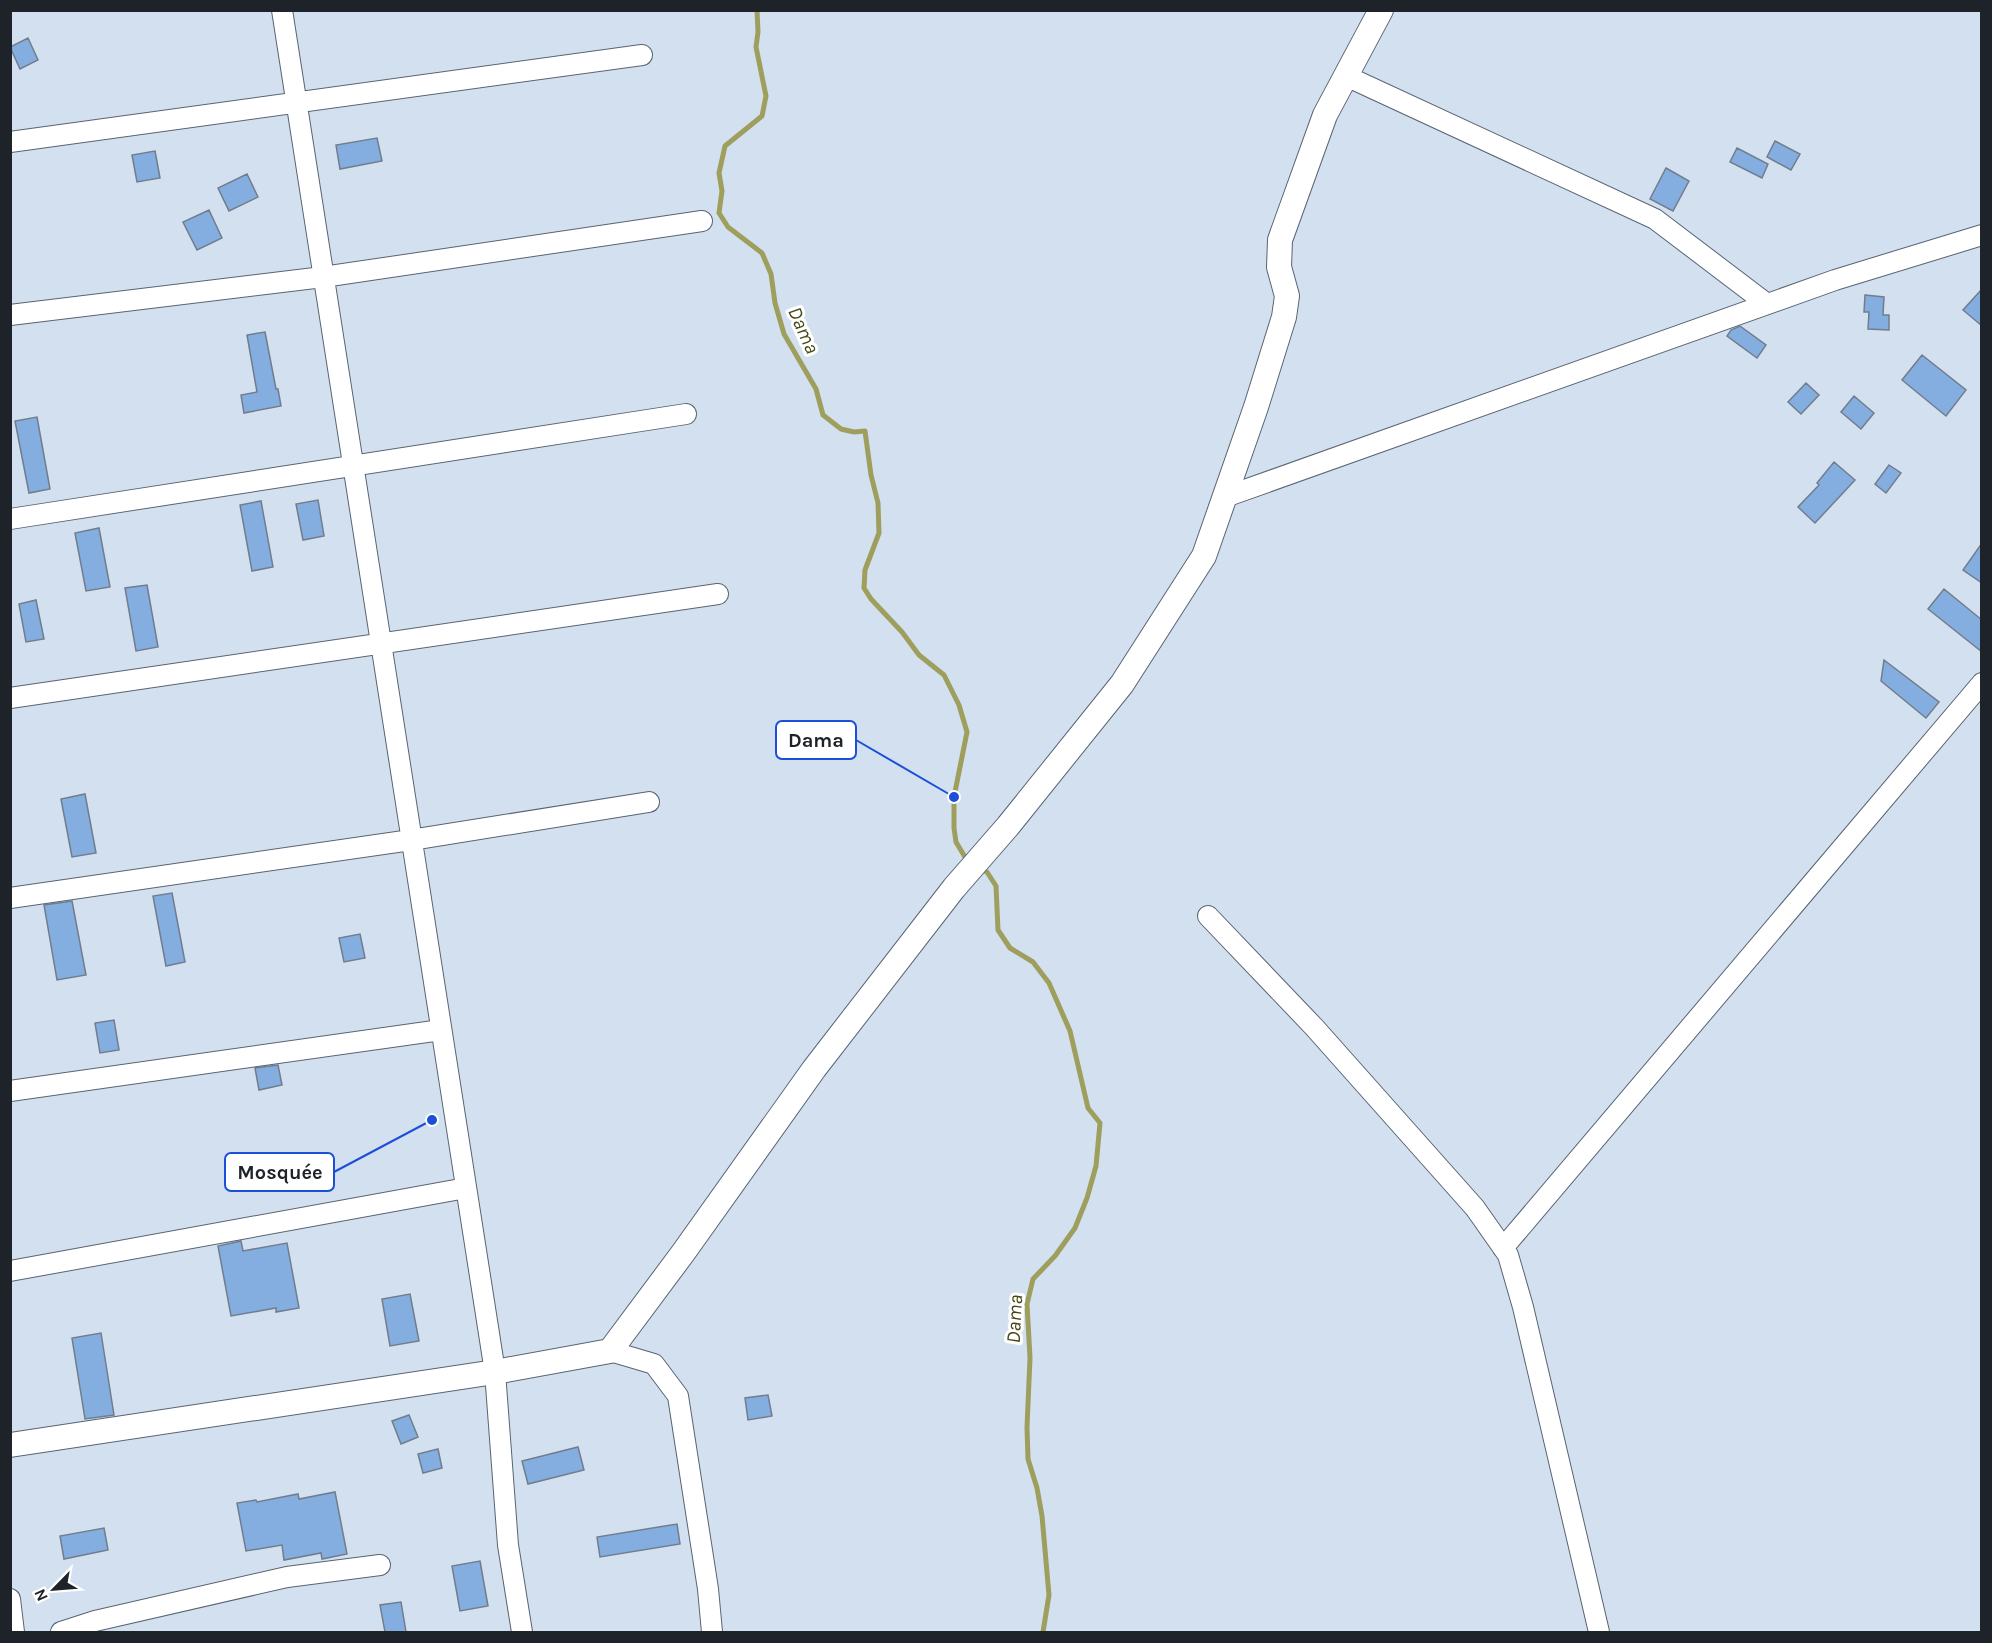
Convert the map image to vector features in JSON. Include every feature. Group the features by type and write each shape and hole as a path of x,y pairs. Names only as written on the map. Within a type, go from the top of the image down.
{"street":[{"path":"282,10 495,1372 508,1545 522,1632"},
{"path":"610,1351 813,1069 954,888 1008,826 1122,684 1204,556 1284,317 1287,296 1279,267 1280,240 1325,115 1381,10"},
{"path":"10,142 642,55"},
{"path":"1346,76 1655,219 1767,304"},
{"path":"10,315 323,277 702,221"},
{"path":"1225,497 1835,280 1979,239"},
{"path":"10,519 686,414"},
{"path":"10,698 718,594"},
{"path":"1503,1248 1982,683"},
{"path":"10,898 411,840 649,802"},
{"path":"1208,916 1314,1027 1475,1208 1508,1256 1523,1307 1599,1632"},
{"path":"10,1091 441,1030"},
{"path":"10,1271 466,1188"},
{"path":"10,1445 495,1372 610,1351 654,1364 678,1396 708,1589 712,1632"},
{"path":"61,1632 95,1621 287,1577 380,1565"},
{"path":"10,1599 14,1632"}],"building":[{"path":"28,38 38,60 20,69 10,47"},
{"path":"377,138 382,161 340,169 336,145"},
{"path":"1775,141 1800,154 1791,170 1767,157"},
{"path":"1737,148 1768,164 1762,178 1730,162"},
{"path":"155,151 160,178 137,182 132,155"},
{"path":"1666,168 1689,181 1673,211 1650,199"},
{"path":"247,174 258,197 229,211 218,188"},
{"path":"209,210 222,238 197,250 183,222"},
{"path":"1982,289 1982,326 1963,310"},
{"path":"1865,295 1884,297 1883,315 1889,315 1889,330 1868,329 1869,312 1864,312"},
{"path":"1740,326 1766,345 1757,358 1727,336 1731,330"},
{"path":"265,332 281,406 244,413 241,395 257,392 247,335"},
{"path":"1922,355 1966,390 1946,416 1902,380"},
{"path":"1806,383 1819,395 1801,414 1788,402"},
{"path":"1854,396 1874,413 1861,429 1841,412"},
{"path":"37,417 50,489 29,493 15,421"},
{"path":"1834,462 1855,480 1815,523 1798,507 1819,485 1817,483"},
{"path":"1889,465 1901,473 1886,493 1875,484"},
{"path":"318,500 324,536 303,540 296,504"},
{"path":"261,501 273,567 252,571 240,505"},
{"path":"99,528 110,587 86,591 75,533"},
{"path":"1982,543 1982,583 1963,570"},
{"path":"147,585 158,647 136,651 125,588"},
{"path":"1944,589 1982,620 1982,652 1928,609"},
{"path":"36,600 44,639 26,642 19,604"},
{"path":"1884,660 1939,702 1926,718 1881,681"},
{"path":"85,794 96,853 72,857 61,799"},
{"path":"172,893 185,962 166,966 153,896"},
{"path":"72,901 86,975 57,980 44,905"},
{"path":"360,934 365,958 344,962 339,938"},
{"path":"114,1020 119,1050 100,1053 95,1023"},
{"path":"278,1065 282,1085 259,1090 255,1068"},
{"path":"241,1241 243,1251 287,1243 299,1308 276,1312 276,1308 231,1316 218,1246"},
{"path":"410,1294 419,1341 390,1346 382,1299"},
{"path":"101,1333 114,1415 85,1419 72,1338"},
{"path":"768,1395 772,1416 748,1420 745,1398"},
{"path":"409,1415 418,1437 401,1444 392,1421"},
{"path":"578,1447 584,1470 528,1484 522,1461"},
{"path":"438,1449 442,1468 423,1473 418,1454"},
{"path":"335,1492 347,1554 322,1559 321,1553 284,1560 282,1545 246,1551 237,1503 256,1500 257,1502 298,1494 299,1499"},
{"path":"677,1524 680,1544 600,1557 597,1537"},
{"path":"104,1528 108,1550 64,1559 60,1536"},
{"path":"480,1561 488,1606 460,1611 452,1566"},
{"path":"401,1602 406,1632 385,1632 380,1605"}],"waterway":[{"name":"Dama","path":"757,10 756,47 766,96 762,116 725,146 719,173 722,191 719,213 728,227 762,253 771,274 775,303 784,334 816,389 823,415 841,429 854,432 865,431 871,475 878,503 879,533 865,570 864,588 919,655 944,675 959,705 967,732 954,797 954,828 956,842 968,862"},
{"name":"Dama","path":"980,869 987,872 996,886 998,930 1010,948 1033,962 1049,983 1070,1031 1088,1108 1100,1123 1096,1166 1075,1228 1055,1256 1033,1279 1027,1304 1030,1358 1028,1459 1037,1488 1042,1516 1049,1595 1043,1632"}],"place":[{"name":"Dama","path":"954,797"},
{"name":"Mosquée","path":"432,1120"}]}
